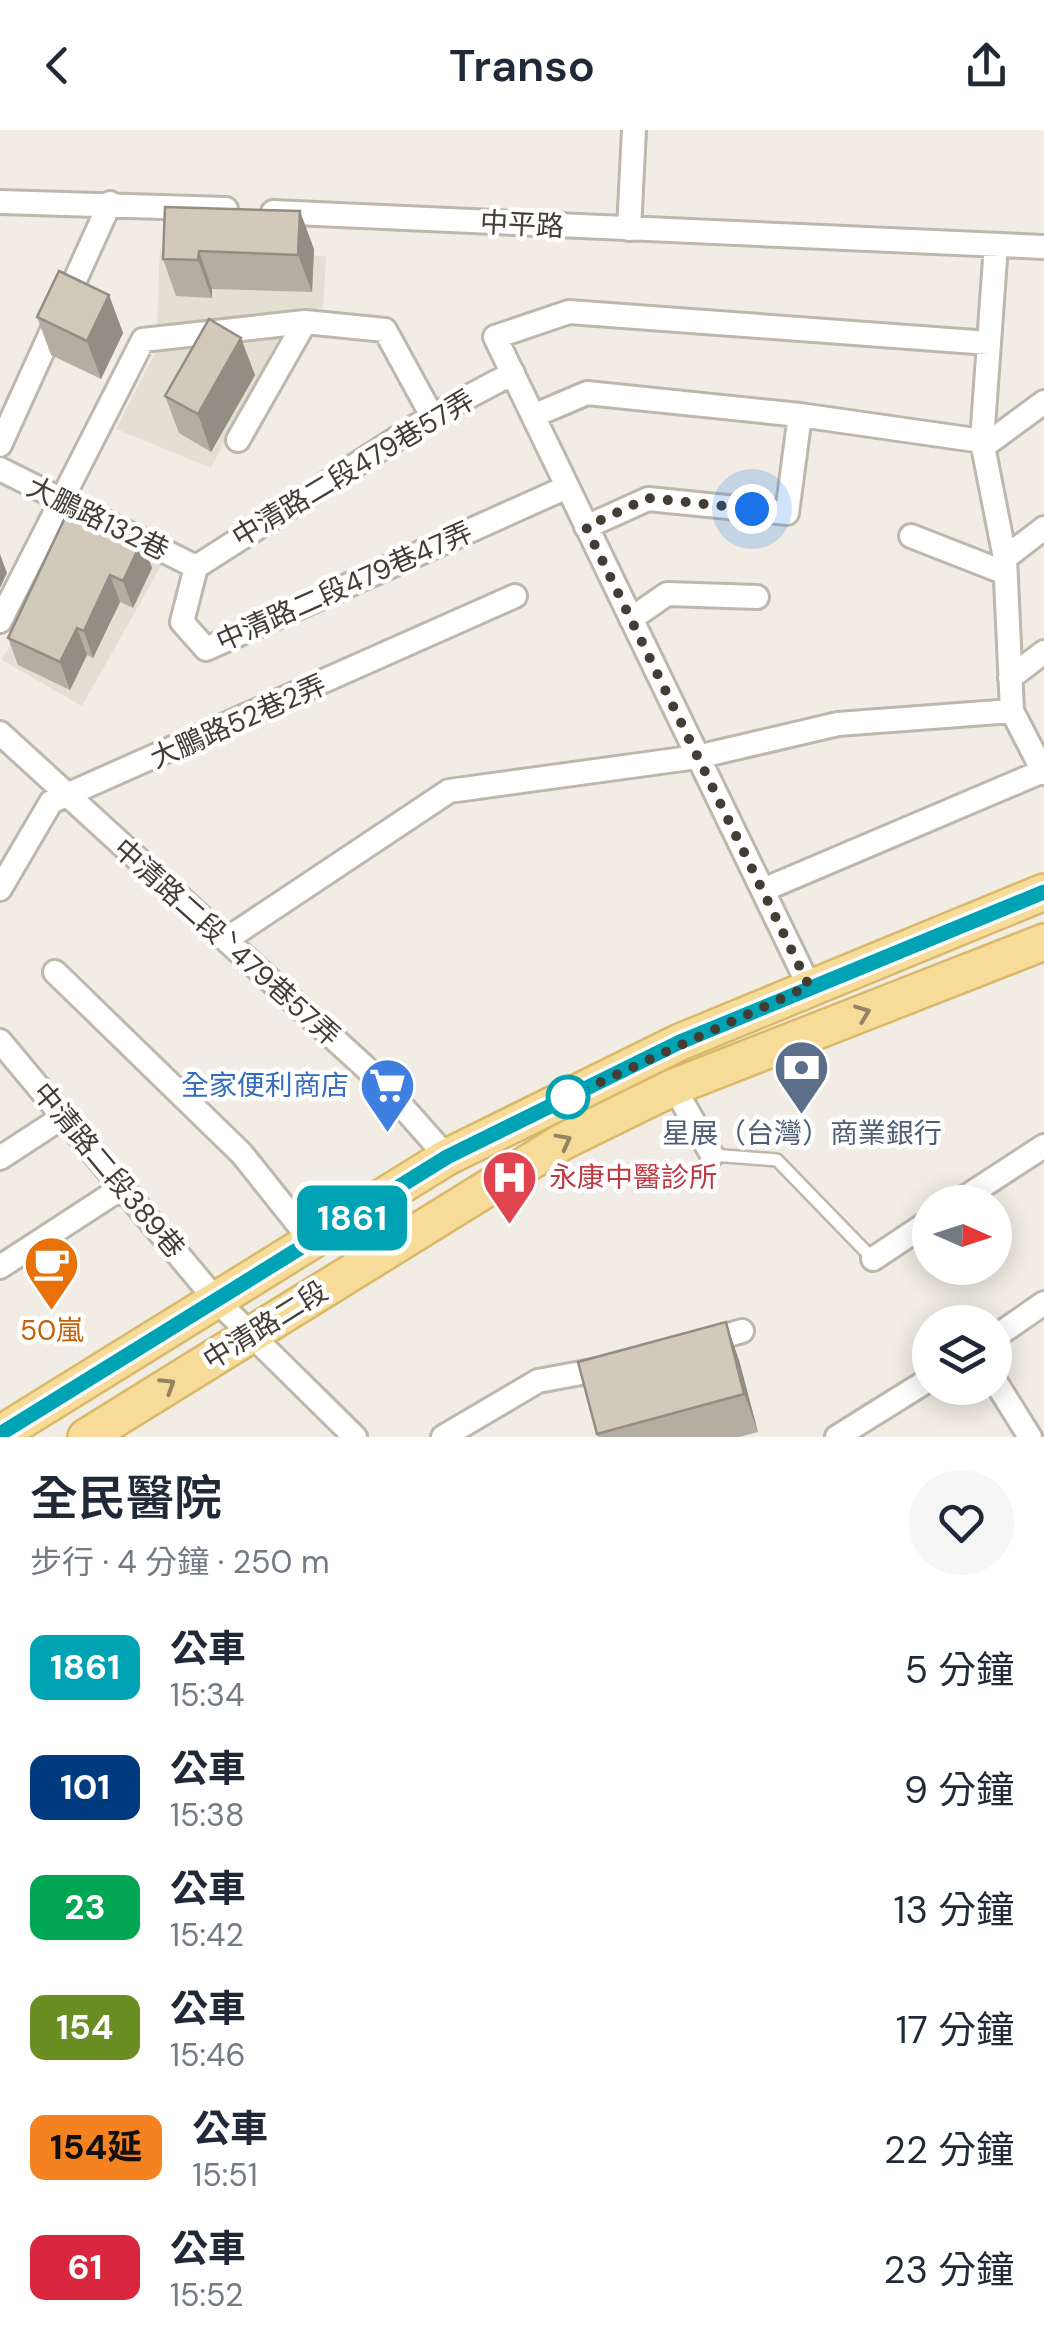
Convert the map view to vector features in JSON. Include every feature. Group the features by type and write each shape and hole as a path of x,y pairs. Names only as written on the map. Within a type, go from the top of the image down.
{"main road":[{"name":"中清路二段","path":"0,1434 447,1157 680,1042 1044,892"},
{"name":"中清路二段","path":"86,1437 562,1142 674,1087 1044,942"}],"street":[{"path":"628,229 634,130"},
{"name":"中平路","path":"0,202 1044,247"},
{"path":"0,445 110,204"},
{"path":"996,245 983,444 1004,565 1012,710"},
{"path":"809,986 495,336 568,312 989,343"},
{"path":"238,440 305,322"},
{"path":"0,621 143,340 305,322 385,330 432,416"},
{"name":"中清路二段479巷57弄","path":"196,566 432,416 512,374"},
{"path":"533,416 588,393 800,415 983,444 1044,402"},
{"path":"586,527 648,498 787,513 800,415"},
{"name":"大鵬路132巷","path":"0,469 196,566"},
{"name":"中清路二段479巷47弄","path":"196,566 182,622 206,649 567,487"},
{"path":"1004,565 1044,528"},
{"path":"911,536 1004,565"},
{"path":"631,619 667,594 757,598"},
{"name":"大鵬路52巷2弄","path":"3,878 51,802 66,799 515,596"},
{"path":"1010,678 1044,652"},
{"path":"226,940 448,790 697,757 838,724 1012,710 1034,729 1044,772 763,890"},
{"name":"中清路二段ˋ479巷57弄","path":"0,734 66,799 377,1078 447,1157"},
{"path":"54,972 242,1154 313,1243"},
{"name":"中清路二段389巷","path":"0,1040 8,1065 66,1115 216,1300 355,1437"},
{"path":"674,1087 712,1155"},
{"path":"0,1158 66,1115"},
{"path":"984,1185 1044,1146"},
{"path":"0,1266 124,1186"},
{"path":"872,1259 912,1233"},
{"path":"1012,1325 1044,1303"},
{"path":"674,1350 742,1331"},
{"path":"442,1437 538,1381 624,1365"},
{"path":"836,1437 912,1390"},
{"path":"1010,1405 1030,1437"}],"lane":[{"path":"712,1155 776,1160 872,1259"}],"shaded area":[{"path":"160,249 326,256 323,308 157,325"},
{"path":"279,338 211,468 116,429 158,347"},
{"path":"78,522 166,557 82,706 2,660"}],"building":[{"path":"165,207 300,211 298,255 199,251 198,260 163,259"},
{"path":"59,271 109,295 87,341 37,317"},
{"path":"209,319 241,338 198,414 165,396"},
{"path":"70,507 142,541 123,581 110,575 84,631 77,628 60,662 8,638"},
{"path":"726,1322 744,1394 597,1434 578,1362"}],"bus line":[{"name":"1861","path":"0,1434 447,1157 680,1042 1044,892"}],"place":[{"name":"星展（台灣）商業銀行","path":"802,1116"},
{"name":"全家便利商店","path":"388,1134"},
{"name":"永康中醫診所","path":"510,1226"},
{"name":"50嵐","path":"52,1313"}],"route":[{"path":"568,1097 680,1042 809,986 586,527 648,498 752,509"}]}
